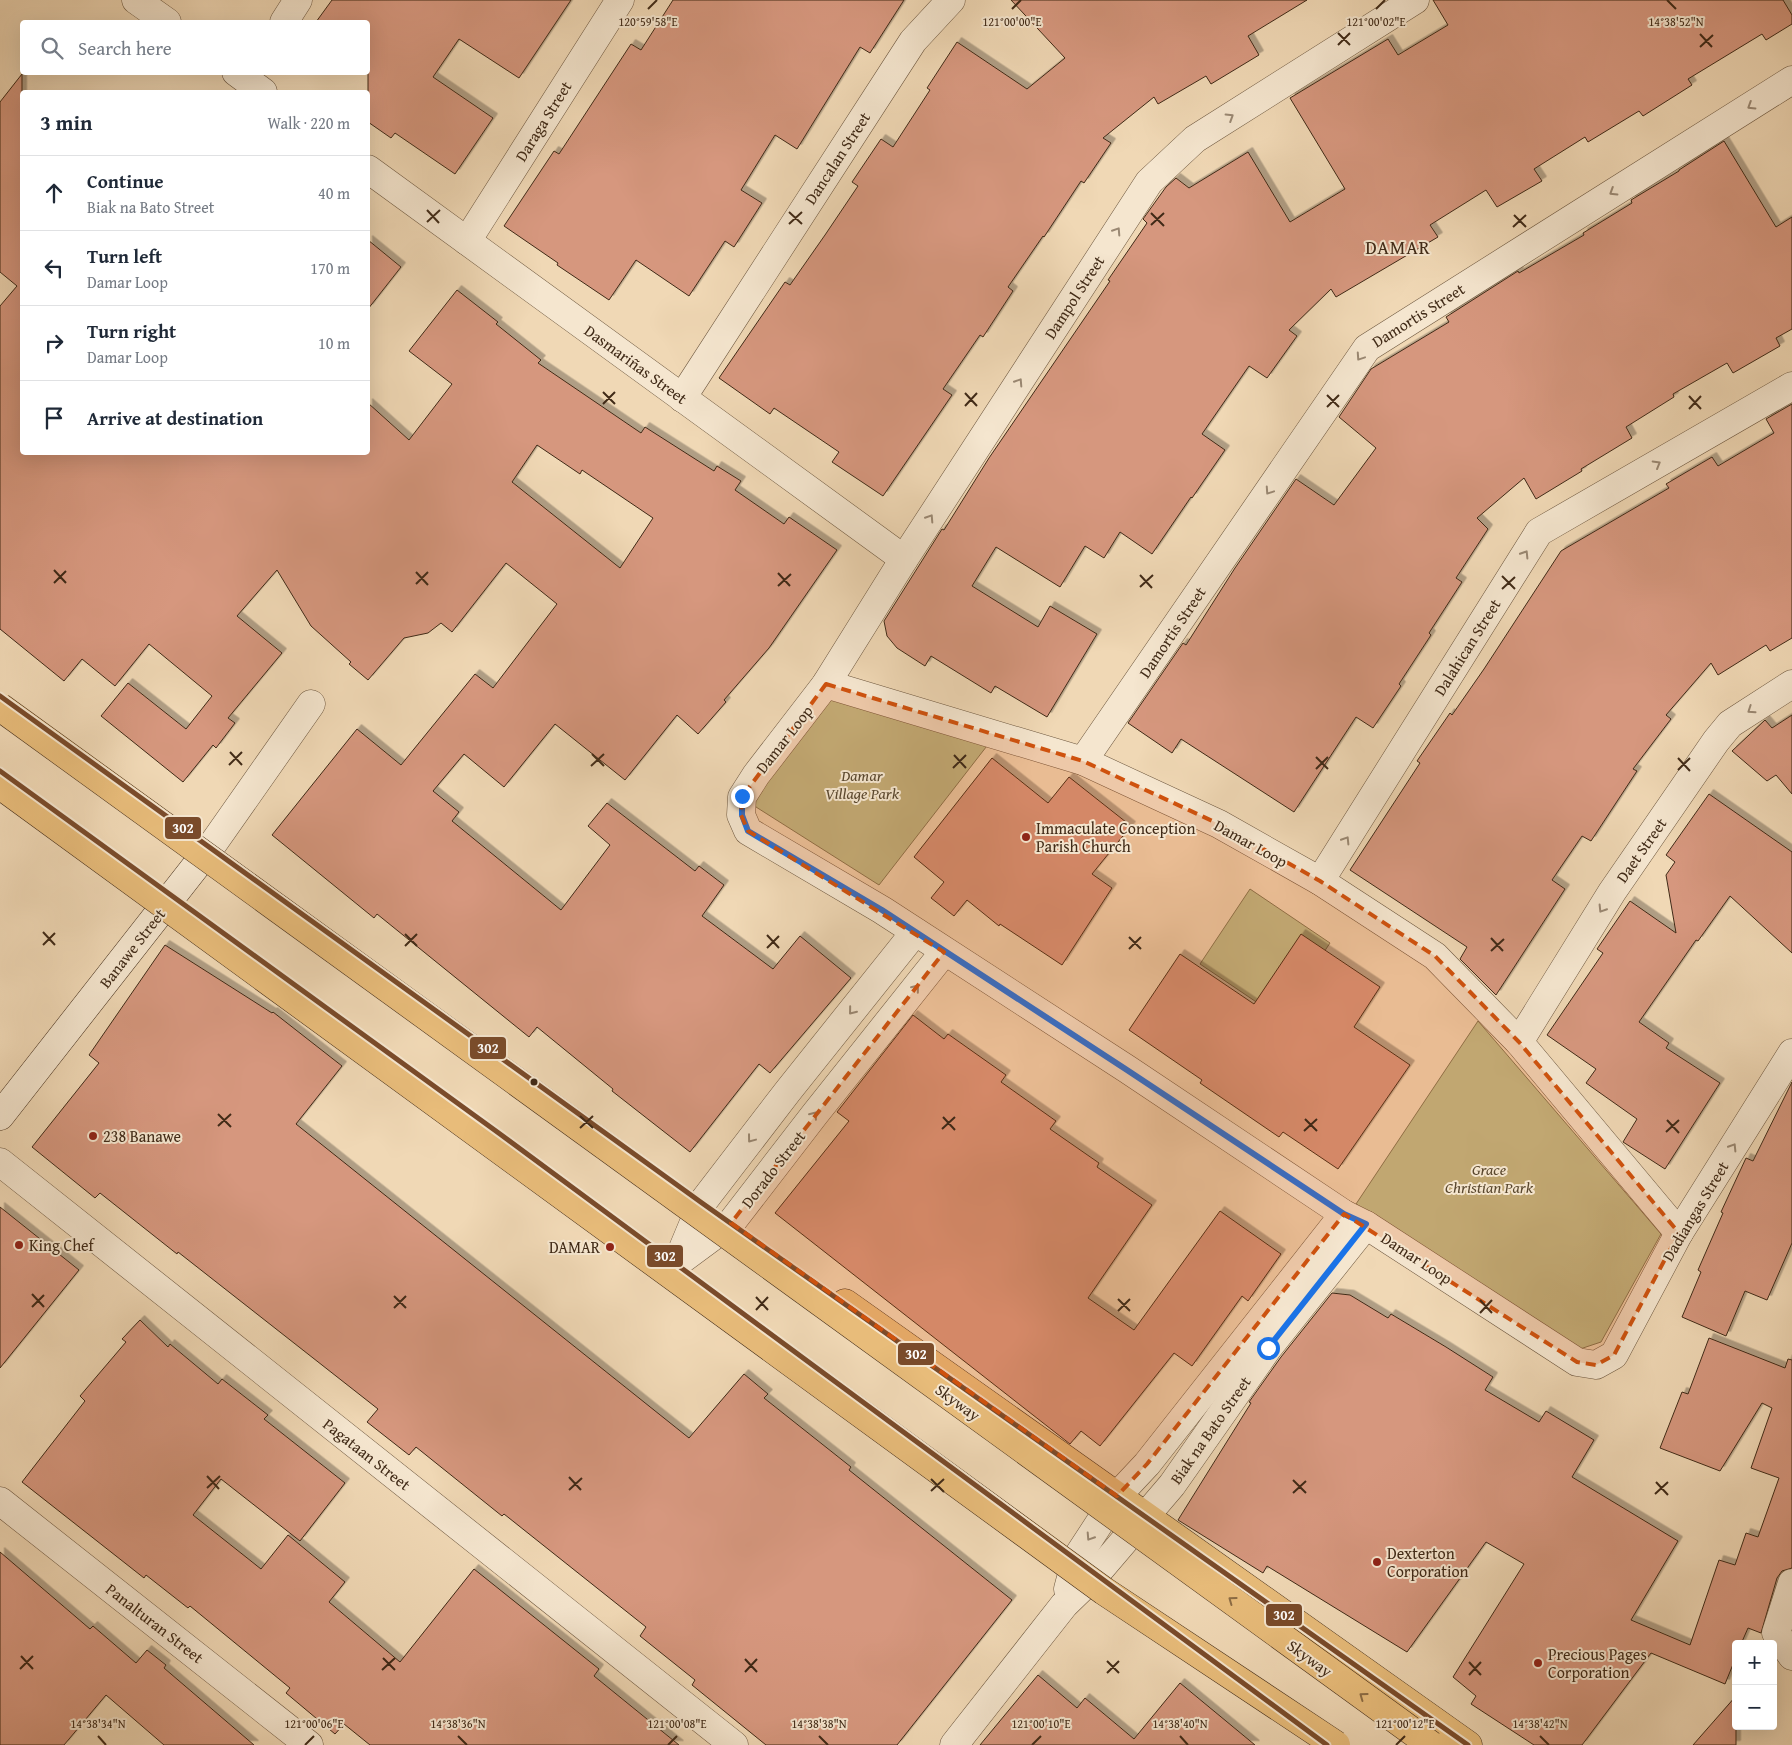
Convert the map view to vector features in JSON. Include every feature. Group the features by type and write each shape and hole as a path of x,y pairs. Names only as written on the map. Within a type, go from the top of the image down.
{"main road":[{"path":"0,696 702,1203 1468,1745"},
{"name":"Skyway","path":"0,707 1431,1745"},
{"path":"0,771 677,1263 1327,1745"},
{"path":"0,785 1104,1591 1336,1745"}],"street":[{"path":"136,0 164,20"},
{"path":"285,20 298,0"},
{"name":"Daraga Street","path":"467,241 620,0"},
{"name":"Dancalan Street","path":"682,398 913,42 951,0"},
{"name":"Dampol Street","path":"826,684 904,559 1149,182 1196,139 1415,0"},
{"name":"Damortis Street","path":"1083,761 1367,348 1792,80"},
{"name":"Dasmariñas Street","path":"370,170 904,559"},
{"name":"Dalahican Street","path":"1320,881 1539,532 1792,386"},
{"name":"Damar Loop","path":"1596,1365 1577,1362 876,906 748,831 742,815 742,796 826,684 1083,761 1219,824 1320,881 1435,956 1519,1042 1679,1233"},
{"name":"Daet Street","path":"1519,1042 1612,892 1716,741 1730,724 1792,684"},
{"name":"Banawe Street","path":"0,1116 210,848 312,704"},
{"path":"677,1263 702,1203 788,1090 916,932"},
{"name":"Dorado Street","path":"677,1263 731,1223 944,952"},
{"name":"Dadiangas Street","path":"1596,1365 1614,1355 1679,1233 1792,1053"},
{"name":"Pagataan Street","path":"0,1162 734,1745"},
{"name":"Biak na Bato Street","path":"954,1745 1064,1605 1086,1566 1117,1496 1147,1464 1355,1219"},
{"name":"Biak na Bato Street","path":"1086,1566 1144,1516 1172,1485 1355,1219"},
{"name":"Panalturan Street","path":"0,1500 309,1745"},
{"path":"1792,1583 1776,1633 1792,1656"}],"highlighted area":[{"path":"826,684 1083,761 1219,824 1320,881 1435,956 1519,1042 1679,1233 1614,1355 1596,1365 1577,1362 1344,1214 1147,1464 1117,1496 731,1223 944,952 748,831 741,815 742,797"}],"green space":[{"name":"Damar Village Park","path":"823,693 990,742 879,885 756,807 750,798"},
{"path":"1250,889 1330,943 1280,1018 1200,964"},
{"name":"Grace Christian Park","path":"1478,1021 1661,1234 1601,1342 1580,1349 1356,1204"}],"building":[{"path":"332,0 571,0 519,78 459,39 433,77 493,118 455,174 395,133 391,138 370,123 368,75 370,75 370,20 317,20"},
{"path":"673,0 904,0 870,53 860,47 797,149 775,135 741,190 762,203 734,247 725,241 689,296 636,260 609,300 504,226 554,151 559,154 631,44 641,50"},
{"path":"1011,0 1307,0 1248,36 1259,55 1211,84 1206,76 1158,104 1154,97 1103,138 1111,143 1084,183 1081,181 1008,287 1013,291 983,337 980,335 943,389 952,395 883,496 832,462 839,452 774,408 770,414 719,378 785,282 790,285 825,235 858,186 852,182 881,139 893,147 930,90 927,88 957,42 1027,89 1065,58"},
{"path":"1433,0 1783,0 1792,15 1792,24 1766,40 1762,34 1688,79 1692,85 1643,116 1639,111 1588,142 1585,137 1534,169 1542,181 1497,207 1486,190 1430,225 1438,237 1336,297 1331,289 1289,330 1297,336 1267,378 1249,366 1202,434 1225,450 1152,554 1120,532 1104,558 1085,546 1060,587 996,547 972,586 1038,627 1050,606 1097,634 1047,717 995,686 991,693 931,656 925,666 897,648 887,636 884,621 989,458 1110,281 1108,280 1147,223 1143,219 1166,187 1176,178 1189,188 1248,152 1290,222 1345,189 1290,98 1388,39 1398,55 1448,25"},
{"path":"22,75 22,90 20,90 20,455 370,455 370,405 409,440 452,384 409,351 457,290 498,322 496,324 541,360 538,363 641,433 645,427 714,471 717,466 741,481 735,490 784,524 789,517 837,550 769,648 724,700 726,702 698,734 677,715 625,780 555,724 504,787 464,754 433,791 459,812 452,821 561,910 610,845 588,826 607,803 695,871 699,866 724,885 702,916 773,969 800,936 851,978 770,1073 759,1064 690,1152 612,1091 613,1089 537,1027 529,1037 377,914 374,918 272,835 357,729 401,765 475,674 493,688 557,604 506,563 452,632 441,623 428,633 404,638 368,680 311,626 277,570 237,616 282,653 228,718 235,723 216,748 213,745 183,782 101,716 128,683 186,729 212,696 149,644 115,686 82,659 64,681 0,629 0,306 17,286 0,272 0,102","holes":["537,445 580,474 582,470 653,518 620,568 512,482"]},
{"path":"1724,141 1776,227 1792,217 1792,329 1776,338 1780,346 1733,373 1727,363 1673,394 1674,397 1626,427 1632,438 1536,499 1524,478 1477,518 1488,529 1456,578 1462,582 1399,684 1401,686 1373,728 1356,717 1294,812 1181,739 1172,753 1128,723 1183,643 1186,645 1235,568 1296,479 1334,505 1376,448 1339,417 1371,369 1449,322 1446,317 1518,271 1519,273 1584,235 1583,233 1632,203 1631,200"},
{"path":"370,242 401,267 370,306"},
{"path":"1792,404 1792,638 1770,651 1766,645 1718,675 1711,663 1666,715 1671,719 1633,769 1637,771 1591,841 1582,836 1552,880 1565,889 1496,995 1460,959 1467,947 1350,870 1420,763 1417,761 1450,713 1452,715 1484,669 1561,551 1669,488 1666,484 1712,457 1718,466 1774,433 1766,419"},
{"path":"1792,715 1792,794 1776,775 1767,781 1732,751 1765,720 1772,728"},
{"name":"Immaculate Conception Parish Church","path":"992,758 1048,803 1069,777 1131,826 1092,874 1112,888 1062,965 1000,924 999,926 967,900 954,916 931,898 944,882 914,857"},
{"path":"1709,794 1792,852 1792,953 1730,896 1698,941 1696,940 1639,1022 1669,1043 1666,1048 1720,1083 1665,1169 1623,1142 1637,1119 1586,1083 1596,1069 1547,1035 1603,953 1597,949 1630,901 1676,933 1666,875 1675,862 1666,855"},
{"path":"1301,934 1380,987 1354,1027 1410,1065 1338,1169 1283,1132 1279,1137 1200,1083 1202,1080 1129,1030 1180,954 1254,1004"},
{"path":"165,945 273,1012 342,1066 296,1124 689,1438 744,1374 768,1394 764,1398 851,1467 849,1470 1012,1600 897,1745 766,1745 692,1685 695,1680 640,1636 646,1627 416,1447 409,1455 367,1422 378,1409 178,1252 177,1254 100,1193 95,1198 32,1147 99,1063 89,1055"},
{"path":"913,1015 944,1039 948,1034 1006,1075 1001,1082 1056,1121 1050,1129 1099,1163 1097,1167 1152,1205 1088,1298 1134,1330 1220,1211 1281,1254 1248,1301 1242,1296 1192,1366 1174,1353 1100,1446 1081,1431 1070,1444 775,1213 849,1121 837,1112"},
{"path":"1792,1082 1792,1243 1767,1300 1745,1291 1726,1336 1682,1317 1701,1272 1698,1270 1723,1213 1721,1212 1746,1158 1753,1161"},
{"path":"0,1207 79,1270 0,1368"},
{"path":"1332,1293 1350,1295 1388,1318 1391,1314 1493,1377 1485,1390 1539,1422 1546,1411 1594,1440 1572,1477 1678,1541 1631,1620 1690,1645 1719,1560 1735,1565 1746,1533 1758,1537 1779,1478 1751,1468 1772,1408 1762,1403 1720,1471 1660,1448 1682,1392 1688,1394 1709,1338 1785,1368 1788,1359 1792,1360 1792,1568 1782,1571 1777,1578 1761,1633 1748,1628 1743,1640 1732,1640 1732,1667 1725,1684 1651,1653 1582,1745 1534,1745 1471,1704 1476,1696 1453,1677 1524,1564 1486,1542 1407,1652 1267,1566 1263,1573 1178,1520 1251,1403 1249,1402 1281,1357"},
{"path":"140,1320 168,1347 170,1344 218,1384 222,1379 268,1415 264,1419 345,1483 300,1541 221,1479 193,1515 261,1569 288,1535 345,1582 329,1602 400,1662 474,1569 599,1669 594,1676 679,1745 370,1745 344,1724 335,1734 286,1693 290,1688 190,1606 188,1608 146,1575 144,1578 22,1482 85,1401 80,1396 126,1342 122,1339"},
{"path":"0,1552 90,1629 93,1626 136,1663 147,1650 166,1665 164,1668 254,1745 164,1745 106,1695 64,1745 0,1745"},
{"path":"1038,1675 1077,1708 1085,1698 1134,1739 1180,1683 1255,1745 980,1745"},
{"path":"1732,1701 1732,1730 1736,1730 1736,1745 1693,1745"}],"transit line":[{"name":"302","path":"0,696 702,1203 1468,1745"},
{"name":"302","path":"0,771 500,1134 1327,1745"}],"place":[{"name":"Immaculate Conception Parish Church","path":"1026,837"},
{"name":"238 Banawe","path":"93,1136"},
{"name":"King Chef","path":"19,1245"},
{"name":"DAMAR","path":"610,1247"},
{"name":"Dexterton Corporation","path":"1377,1562"},
{"name":"Precious Pages Corporation","path":"1538,1663"}],"district":[{"name":"DAMAR","path":"1398,247"}],"route":[{"path":"742,796 742,815 748,831 882,910 1344,1214 1366,1224 1268,1348"}]}
